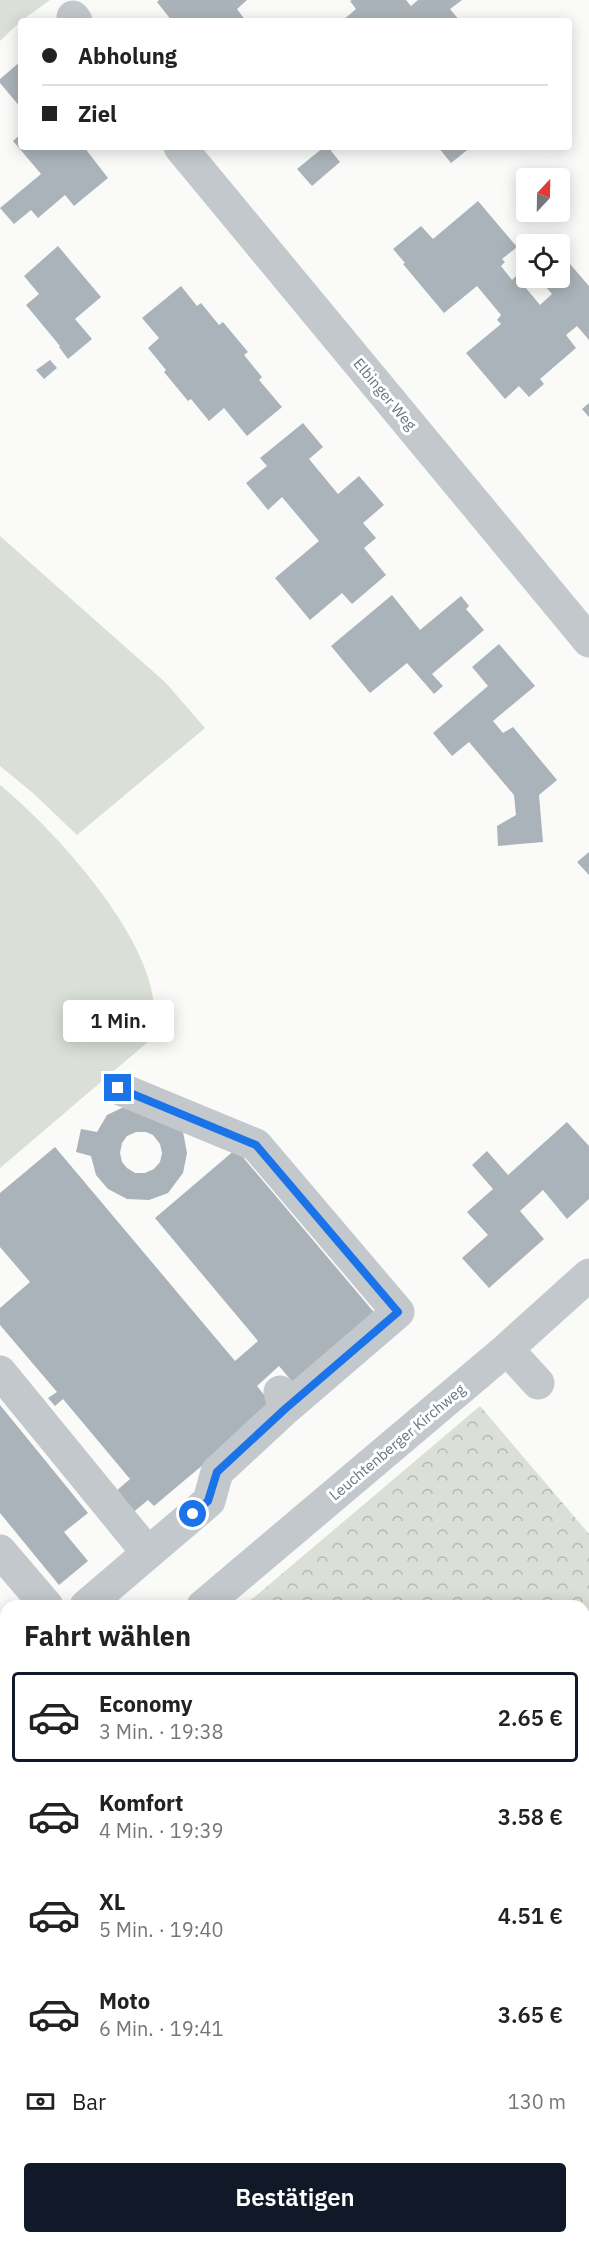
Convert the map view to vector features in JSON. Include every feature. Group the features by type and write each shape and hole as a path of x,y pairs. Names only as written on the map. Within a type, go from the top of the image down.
{"street":[{"name":"Elbinger Weg","path":"182,150 589,641"},
{"path":"93,1600 208,1501 217,1472 282,1400 398,1312 256,1145 118,1088"},
{"name":"Leuchtenberger Kirchweg","path":"210,1600 585,1286"},
{"path":"507,1349 538,1383"},
{"path":"0,1372 148,1553"},
{"path":"0,1551 42,1600"}],"green space":[{"path":"0,0 50,0 25,18 18,18 18,24 0,41"},
{"path":"0,536 166,683 205,728 77,835 33,793 0,766"},
{"path":"0,785 48,830 74,859 123,924 140,957 152,990 154,1019 149,1041 0,1168"},
{"path":"480,1406 589,1534 589,1600 251,1600"}],"building":[{"path":"159,0 247,0 237,9 244,18 170,18 157,2"},
{"path":"406,0 411,6 418,0 462,0 450,9 458,18 346,18 356,9 350,1"},
{"path":"18,64 18,104 0,83 0,79"},
{"path":"18,137 18,147 13,141"},
{"path":"21,150 86,150 108,178 74,206 65,195 38,218 31,210 14,224 0,208 41,174"},
{"path":"320,150 330,150 340,162 312,186 297,169"},
{"path":"440,150 467,150 451,163"},
{"path":"478,201 516,246 502,259 505,262 501,266 512,280 516,276 516,288 526,288 540,305 552,294 547,288 570,288 570,264 589,286 589,340 577,326 566,335 576,348 540,379 544,384 529,397 519,386 505,399 466,353 501,324 497,320 501,315 477,286 444,313 393,249 421,226 433,239"},
{"path":"58,246 101,297 75,319 92,339 68,359 26,305 39,294 24,276"},
{"path":"181,286 197,306 201,303 219,325 223,322 248,352 244,355 262,377 259,380 282,407 247,436 224,408 209,421 191,399 188,401 148,348 159,338 142,318"},
{"path":"50,360 57,368 44,379 36,370"},
{"path":"589,403 589,417 582,409"},
{"path":"303,423 323,447 309,459 338,494 359,476 384,505 363,523 376,538 364,548 386,575 352,604 342,593 310,620 275,578 319,541 282,497 268,510 246,483 267,466 260,458"},
{"path":"392,595 420,630 461,596 469,606 466,609 484,630 432,674 443,686 434,694 407,663 370,693 331,646"},
{"path":"499,644 535,686 493,721 503,733 513,727 557,780 539,795 543,842 498,846 497,826 516,815 514,795 469,742 452,756 433,733 488,686 472,667"},
{"path":"589,852 589,875 577,862"},
{"path":"128,1105 183,1132 187,1153 183,1173 168,1193 149,1200 127,1199 108,1189 96,1175 91,1156 76,1152 81,1129 97,1132 107,1115","holes":["136,1132 153,1135 160,1144 162,1153 160,1162 154,1169 145,1173 135,1173 122,1162 120,1153 122,1143 127,1136"]},
{"path":"567,1122 589,1146 589,1199 567,1219 543,1190 520,1211 544,1239 489,1288 462,1258 488,1235 467,1212 493,1189 472,1165 487,1151 508,1175"},
{"path":"55,1147 235,1361 258,1341 155,1218 236,1149 378,1317 296,1386 279,1366 257,1386 273,1406 154,1506 148,1500 131,1514 114,1493 130,1479 63,1399 55,1406 48,1398 57,1392 0,1325 0,1308 30,1282 0,1247 0,1193"},
{"path":"0,1405 88,1513 64,1532 88,1561 59,1585 0,1513"}],"route":[{"path":"118,1088 256,1145 398,1312 285,1409 217,1472 208,1501 193,1514"}]}
